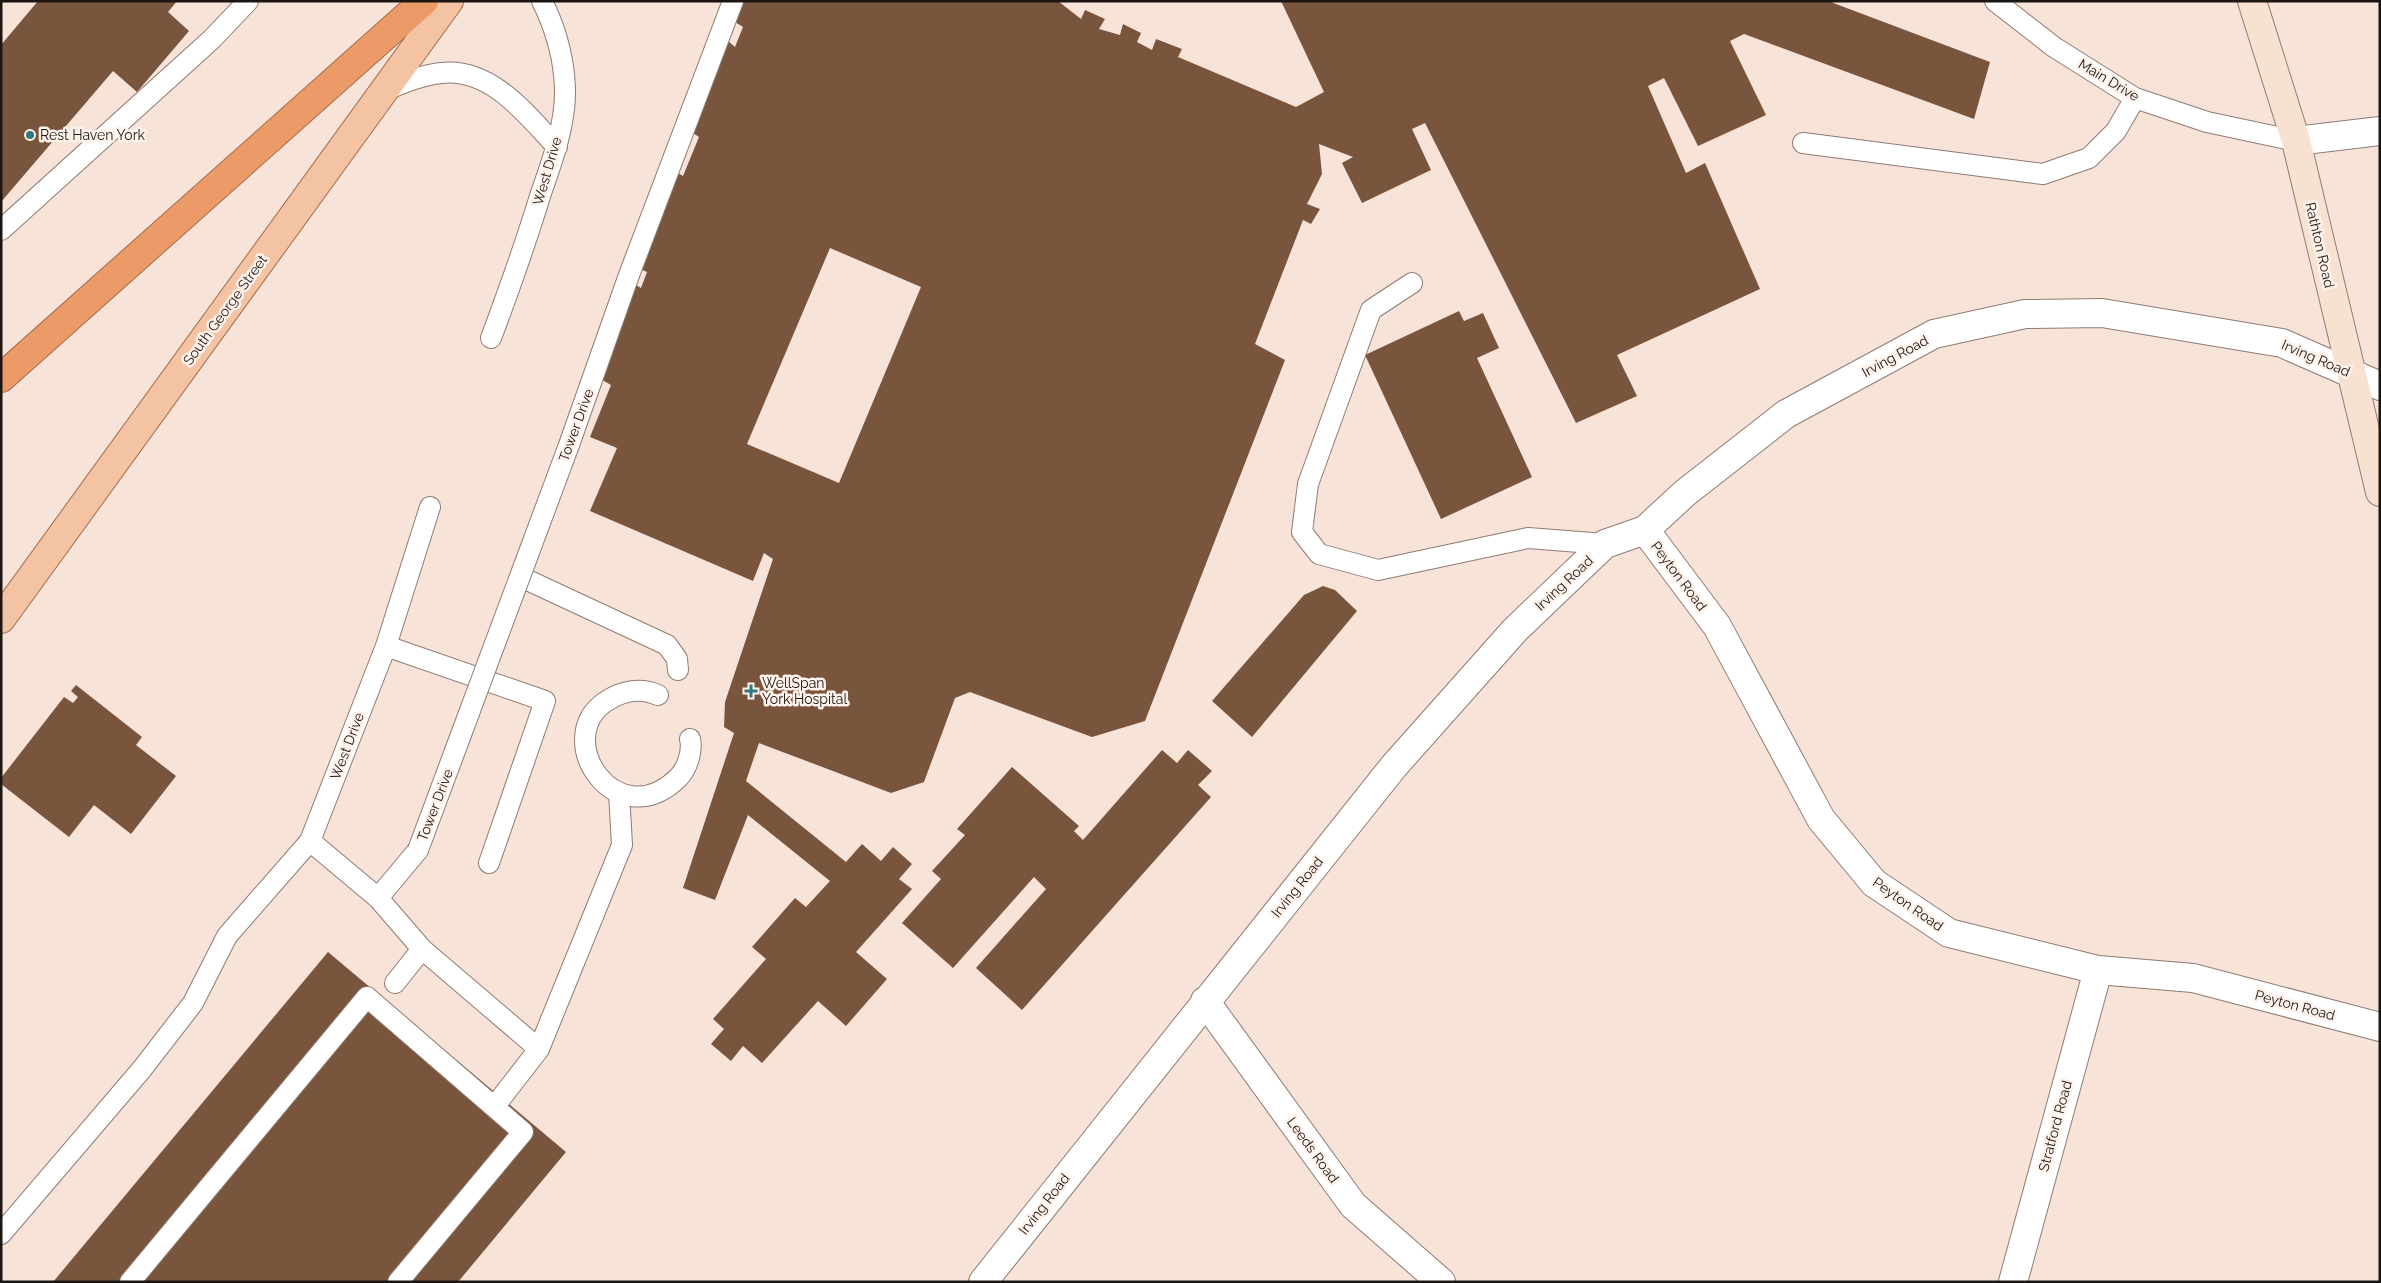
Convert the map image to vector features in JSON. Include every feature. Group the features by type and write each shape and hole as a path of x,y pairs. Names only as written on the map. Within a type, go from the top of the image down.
{"highway":[{"path":"1,378 424,1"}],"main road":[{"name":"South George Street","path":"1,619 449,1"},
{"name":"Rathton Road","path":"2252,1 2296,141 2380,492"}],"street":[{"path":"2296,141 2380,131"},
{"name":"Irving Road","path":"983,1282 1394,766 1515,630 1605,544 1645,530 1685,494 1786,414 1934,334 2016,316 2102,313 2282,342 2380,386"},
{"name":"Peyton Road","path":"1645,530 1717,626 1821,819 1874,883 1949,933 2098,970 2193,978 2380,1027"},
{"name":"Stratford Road","path":"2013,1282 2098,970"},
{"name":"Leeds Road","path":"1205,1001 1353,1205 1441,1282"}],"lane":[{"path":"1,230 212,39 248,1"},
{"name":"West Drive","path":"491,338 516,271 556,147 565,91 562,65 551,20 542,1"},
{"name":"Tower Drive","path":"378,898 418,850 521,577 629,275 733,1"},
{"name":"Main Drive","path":"1995,1 2054,47 2135,98 2207,122 2296,141"},
{"path":"386,90 442,73 471,76 515,101 556,147"},
{"path":"1804,143 2043,174 2089,158 2116,132 2135,98"},
{"path":"1412,283 1371,310 1308,484 1302,532 1320,554 1378,570 1528,538 1605,544"},
{"name":"West Drive","path":"1,1234 142,1069 193,1003 227,936 310,841 386,646 430,507"},
{"path":"521,577 667,645 676,659 678,670"},
{"path":"386,646 545,701 489,863"},
{"path":"658,695 650,691 633,690 616,695 601,705 590,719 586,736 586,754 592,770 604,784 619,793 636,796 653,795 669,786 681,775 689,759 690,739"},
{"path":"501,1098 539,1049 622,845 619,793"},
{"path":"310,841 378,898 422,949 539,1049"},
{"path":"396,983 422,949"},
{"path":"130,1282 367,998 523,1132 398,1282"}],"building":[{"name":"Rest Haven York","path":"38,1 177,1 168,12 189,31 137,92 113,71 1,202 1,45"},
{"name":"WellSpan York Hospital","path":"744,1 1058,1 1081,19 1085,10 1105,19 1099,29 1120,35 1123,24 1141,33 1137,42 1152,50 1156,39 1182,49 1178,57 1296,107 1324,92 1281,1 1828,1 1990,62 1974,119 1744,34 1730,41 1766,115 1698,146 1664,78 1648,86 1686,173 1705,163 1760,289 1617,355 1637,396 1576,423 1425,123 1412,129 1431,170 1362,203 1342,163 1353,157 1319,144 1322,174 1307,204 1320,209 1311,224 1303,220 1255,344 1285,360 1145,721 1092,737 970,692 955,698 924,782 891,793 759,743 746,781 846,862 862,844 881,861 893,847 912,864 899,879 912,889 856,952 887,979 846,1026 818,1001 762,1063 743,1046 731,1061 711,1044 724,1029 713,1019 766,959 752,947 795,898 806,907 830,881 748,815 715,900 683,888 734,733 724,727 725,702 773,559 764,553 753,581 590,511 617,448 590,437 611,385 597,377 633,283 641,288 647,272 638,268 676,172 683,176 699,137 690,131 728,41 735,47 743,27 735,22","holes":["830,248 921,287 839,483 747,444"]},
{"path":"1459,311 1464,321 1483,313 1499,348 1477,358 1532,477 1441,519 1365,355"},
{"path":"1323,586 1335,590 1357,611 1252,737 1212,701 1304,595"},
{"path":"76,685 142,737 136,745 176,776 131,834 94,805 69,837 1,784 1,778 64,697 73,703 78,697 71,691"},
{"path":"1162,750 1177,763 1188,750 1212,771 1198,785 1211,797 1022,1010 976,968 1046,889 1034,877 953,968 902,923 941,879 932,871 965,835 957,829 1012,767 1079,826 1074,831 1083,840"},
{"path":"328,952 566,1152 458,1282 53,1282"}],"place":[{"name":"Rest Haven York","path":"30,135"},
{"name":"WellSpan York Hospital","path":"751,691"}]}
